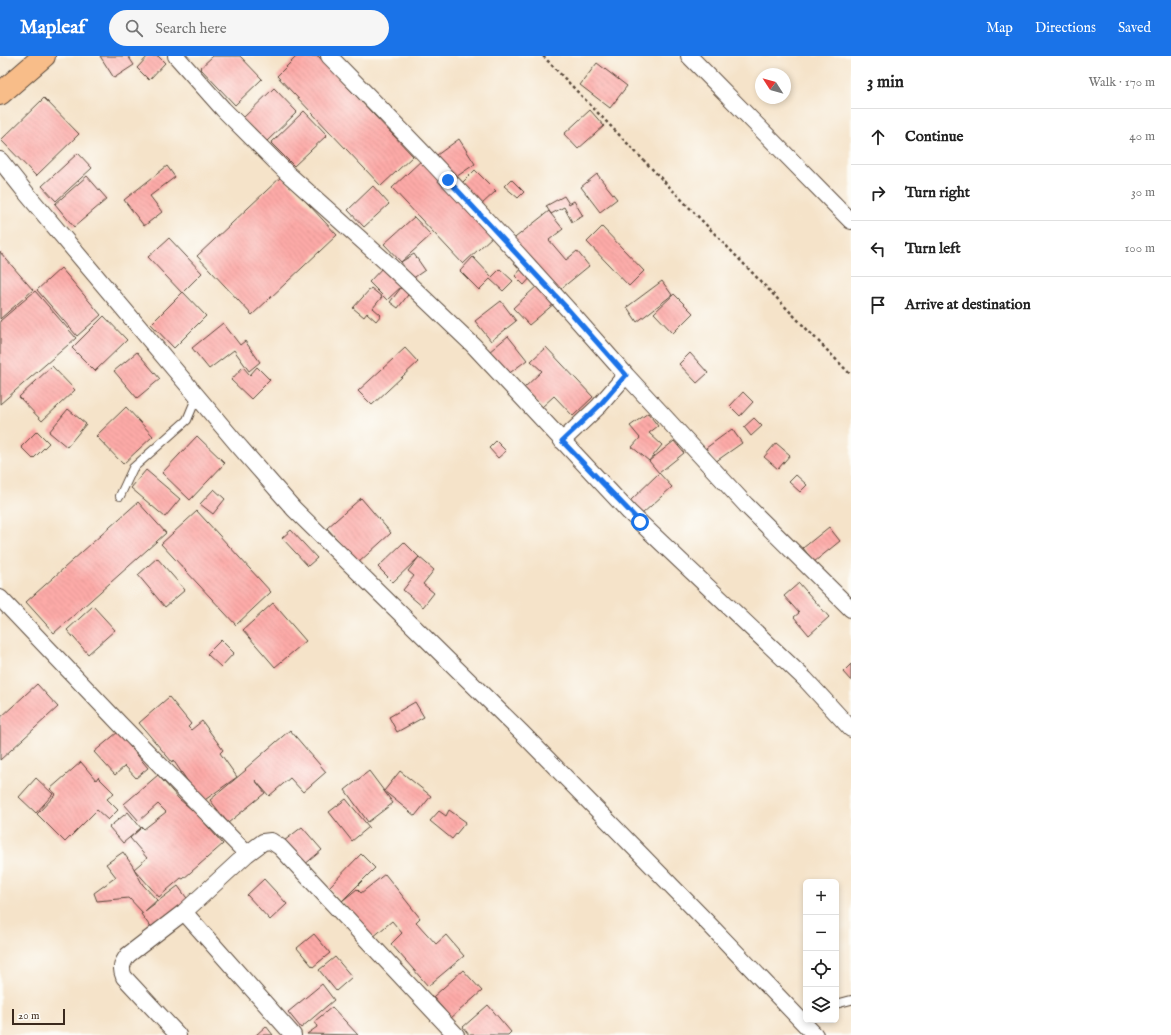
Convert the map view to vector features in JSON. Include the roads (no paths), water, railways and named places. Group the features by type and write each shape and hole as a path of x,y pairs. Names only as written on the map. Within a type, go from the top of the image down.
{"highway":[{"path":"0,94 44,56"}],"street":[{"path":"176,56 223,109 288,174 386,262 473,345 628,512 805,678 851,729"},
{"path":"329,56 384,112 565,306 626,375 746,505 851,609"},
{"path":"689,56 851,221"},
{"path":"0,160 32,200 198,395 238,445 294,509 522,733 699,914 801,1015 815,1035"},
{"path":"562,441 599,406 626,375"},
{"path":"0,598 247,854"},
{"path":"178,1035 124,977 121,972 121,966 128,955 184,912 247,854 263,842 271,841 280,847 456,1035"},
{"path":"184,912 293,1035"}],"lane":[{"path":"120,496 133,468 187,420 198,395"},
{"path":"839,1003 851,1000"}]}
